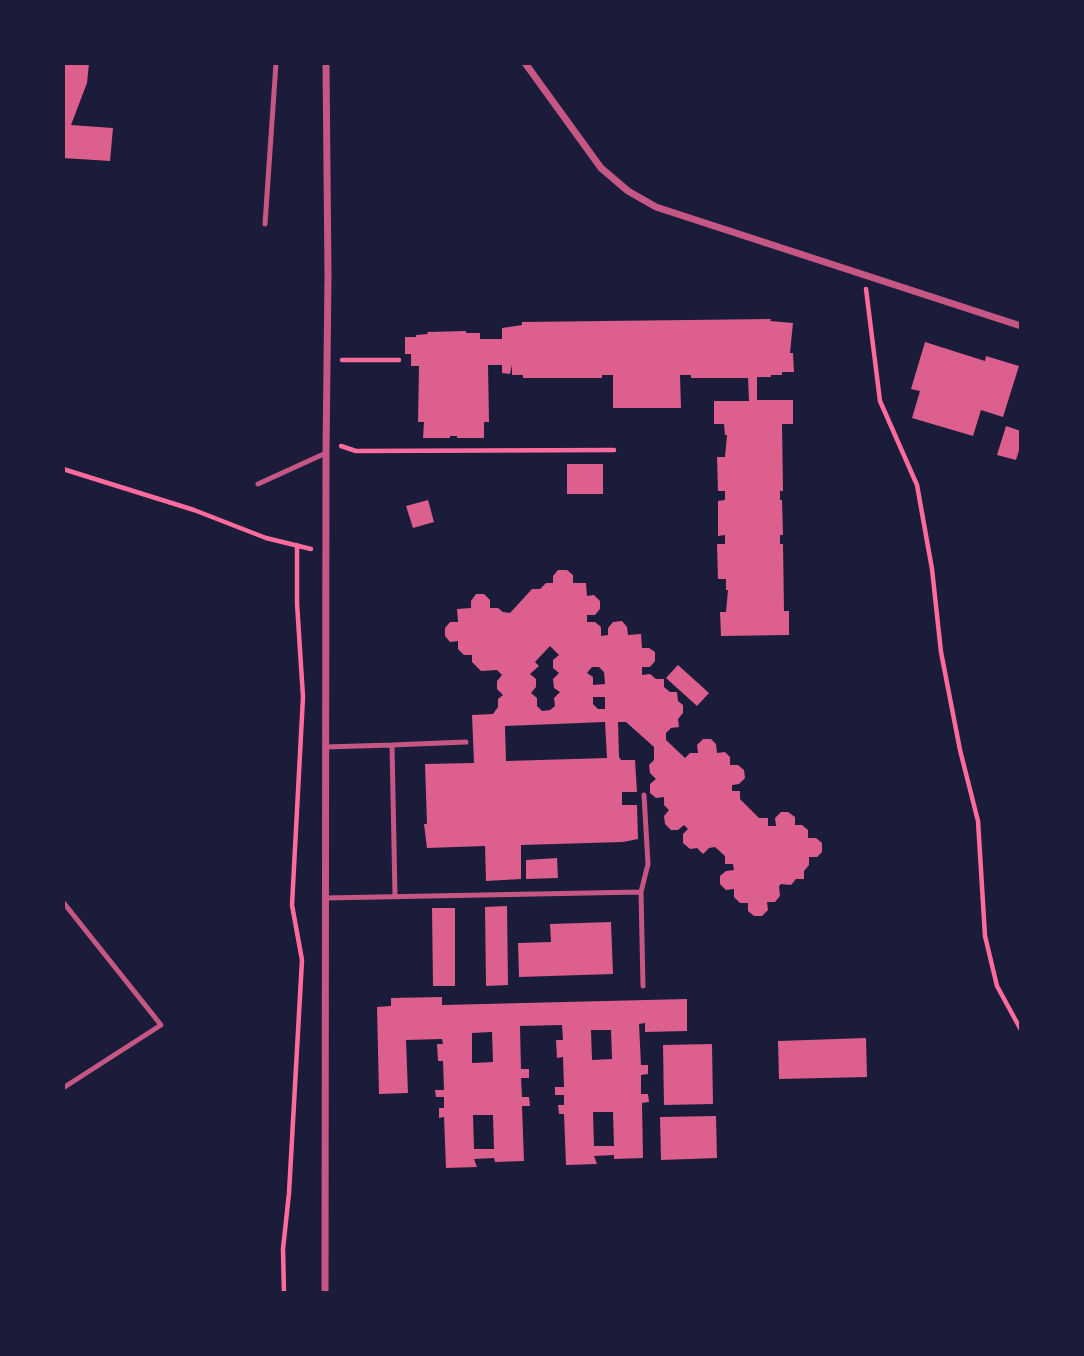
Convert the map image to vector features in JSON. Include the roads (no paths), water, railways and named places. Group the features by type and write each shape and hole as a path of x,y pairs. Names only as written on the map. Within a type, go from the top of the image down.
{"street":[{"path":"325,1293 326,63"},
{"path":"525,63 601,168 628,191 656,207 1021,326"}],"lane":[{"path":"265,224 275,63"},
{"path":"258,484 326,453"},
{"path":"325,747 466,742"},
{"path":"393,745 395,896"},
{"path":"643,986 641,892 648,864 645,795"},
{"path":"325,898 641,892"},
{"path":"63,902 161,1025 63,1088"}]}
